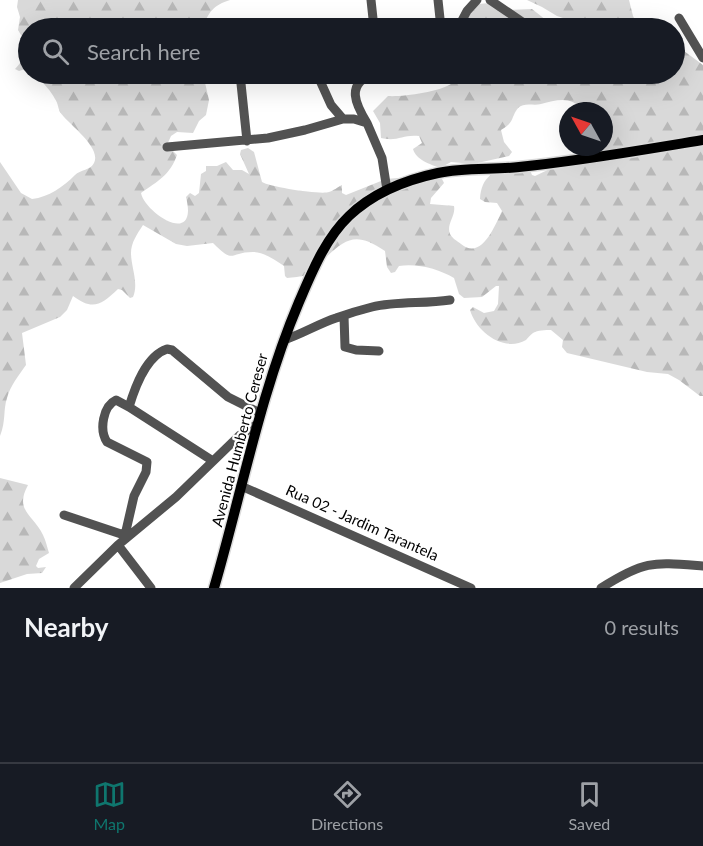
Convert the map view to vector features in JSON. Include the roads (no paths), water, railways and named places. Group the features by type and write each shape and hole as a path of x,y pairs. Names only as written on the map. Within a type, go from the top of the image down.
{"main road":[{"name":"Avenida Humberto Cereser","path":"214,588 256,424 284,340 319,257 347,218 364,202 387,190 440,172 519,167 703,140"}],"street":[{"path":"371,0 373,18"},
{"path":"438,0 440,18"},
{"path":"463,18 477,0"},
{"path":"490,0 516,18"},
{"path":"685,28 703,58"},
{"path":"241,84 247,141"},
{"path":"322,84 331,105 343,119"},
{"path":"360,84 354,96 355,101 381,158 387,190"},
{"path":"167,147 247,141 305,130 343,119 354,119 367,123"},
{"path":"284,340 373,307 393,304 427,304 450,300"},
{"path":"344,316 345,347 379,351"},
{"path":"129,407 146,369 159,353 167,349 172,350 228,397 260,413"},
{"path":"126,536 134,496 146,472 147,462 107,442 103,436 103,426 110,402 116,400 129,407 213,461"},
{"path":"80,586 126,536 176,497 231,444 256,424"},
{"path":"231,444 238,443 250,447"},
{"name":"Rua 02 - Jardim Tarantela","path":"241,486 471,588"},
{"path":"64,515 126,536"},
{"path":"118,545 151,588"},
{"path":"602,588 636,567 657,562 703,566"}]}
